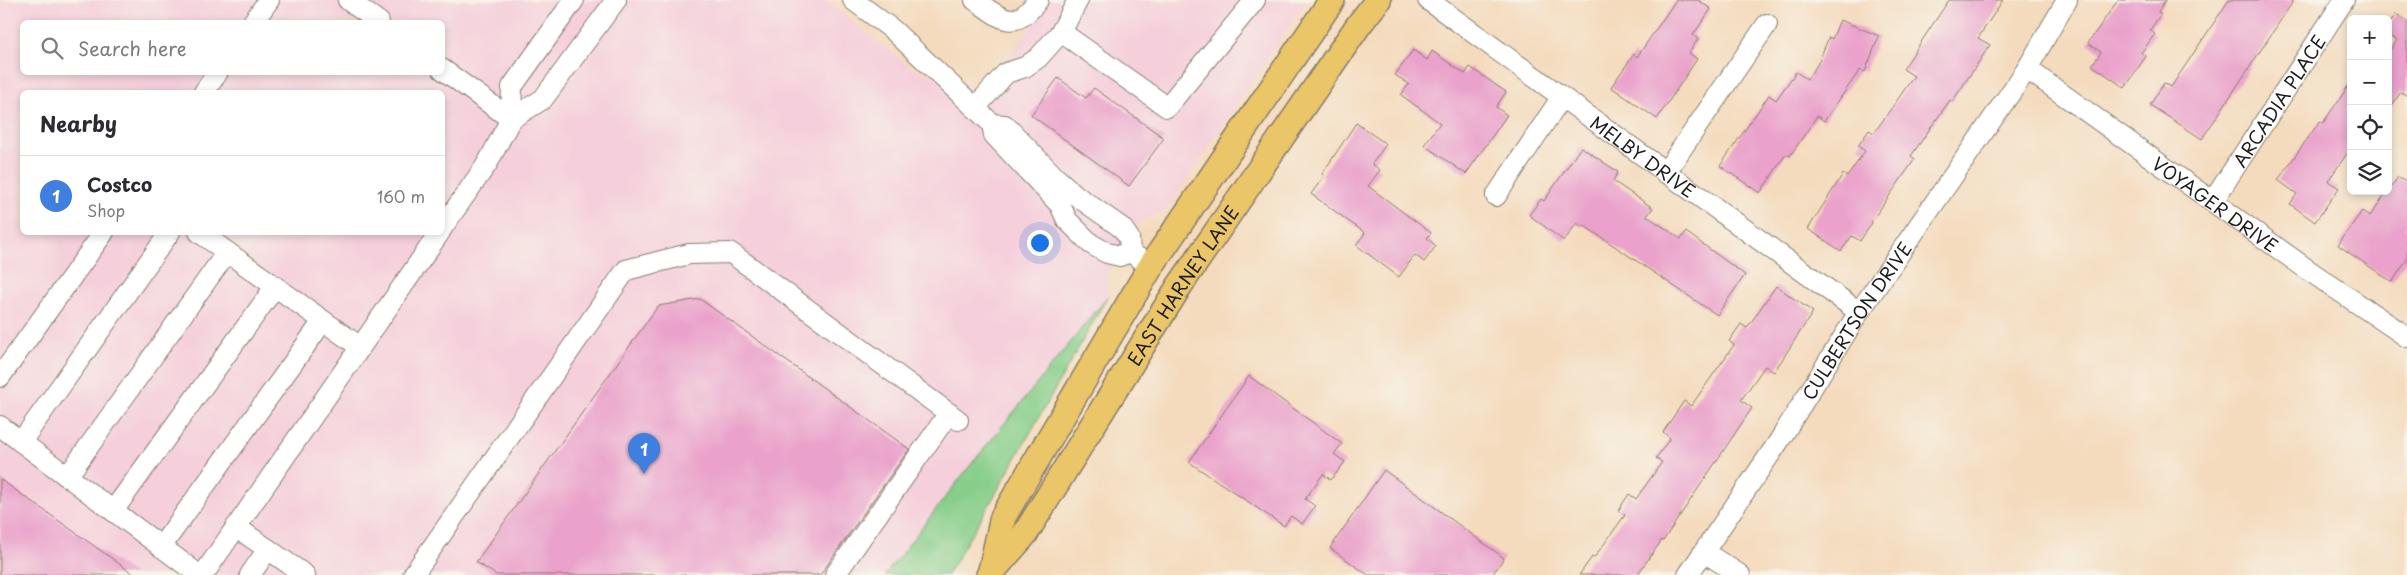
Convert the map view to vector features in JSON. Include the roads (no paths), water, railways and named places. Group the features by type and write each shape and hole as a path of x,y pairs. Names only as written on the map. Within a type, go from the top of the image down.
{"main road":[{"name":"EAST HARNEY LANE","path":"991,574 1003,517 1151,266 1332,0"},
{"name":"EAST HARNEY LANE","path":"991,574 1025,534 1180,285 1358,26 1378,0"}],"street":[{"path":"255,20 270,0"},
{"path":"348,0 376,20"},
{"path":"445,224 487,164 511,119 512,87 574,0"},
{"path":"511,119 543,99 616,0"},
{"path":"853,0 893,30 992,124 994,135 1060,205 1067,220 1091,244 1107,253 1120,256 1130,252"},
{"path":"975,0 1003,19 1012,21 1028,14 1038,0"},
{"path":"975,108 1006,73 1025,67 1038,58 1061,32 1078,0"},
{"path":"1061,32 1167,107 1256,0"},
{"name":"MELBY DRIVE","path":"1428,0 1859,312"},
{"name":"CULBERTSON DRIVE","path":"1688,575 1779,441 1859,312 2026,69 2067,0"},
{"name":"ARCADIA PLACE","path":"2213,202 2344,0"},
{"path":"1665,173 1767,24"},
{"name":"VOYAGER DRIVE","path":"2026,69 2407,337"},
{"path":"445,70 511,119"},
{"path":"205,90 216,75"},
{"path":"1496,196 1561,98"},
{"path":"992,124 1005,125 1060,182 1122,228 1129,238 1130,252"},
{"path":"0,378 102,235"},
{"path":"21,442 168,235"},
{"path":"203,235 360,347"},
{"path":"0,426 201,575 438,235"},
{"path":"67,477 226,252"},
{"path":"413,575 626,270 689,254 731,252 953,417 835,575"},
{"path":"1130,252 1151,266"},
{"path":"113,511 275,287"},
{"path":"161,547 323,321"},
{"path":"236,526 302,574"},
{"path":"250,575 268,549"},
{"path":"1704,552 1740,575"}],"place":[{"name":"Costco","path":"644,474"}]}
